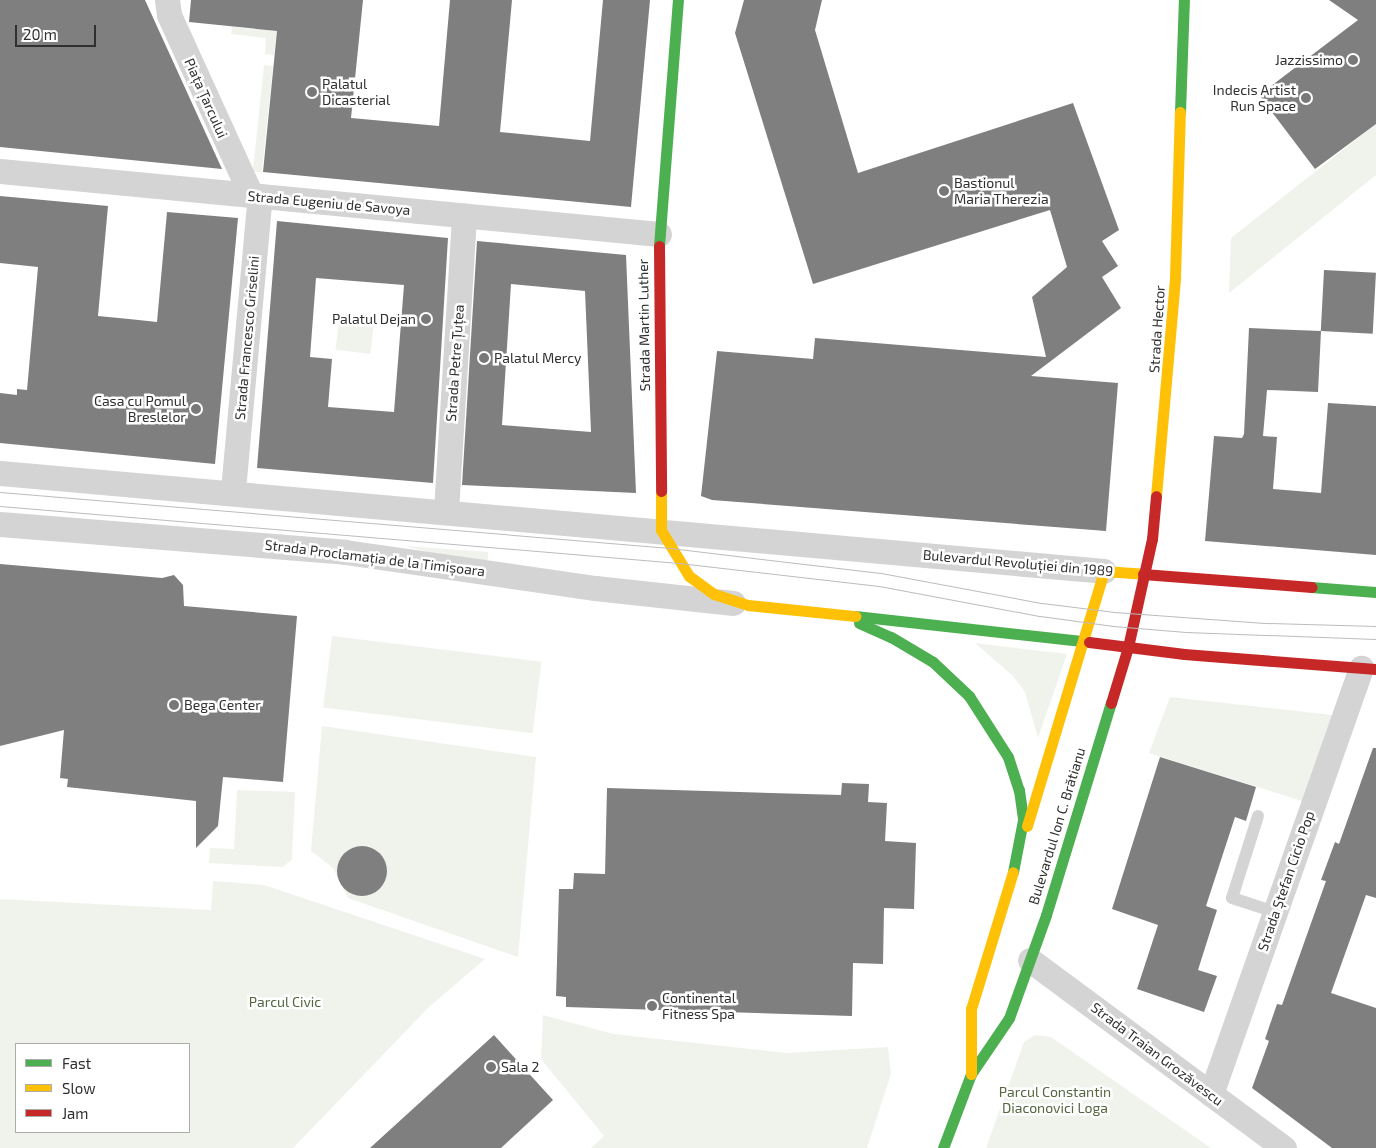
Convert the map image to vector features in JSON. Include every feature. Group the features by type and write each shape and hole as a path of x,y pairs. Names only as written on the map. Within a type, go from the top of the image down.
{"main road":[{"name":"Strada Martin Luther","path":"678,0 659,234 661,530 679,562 694,580 714,594 748,605"},
{"name":"Strada Hector","path":"1144,575 1160,481 1171,351 1178,237 1179,83 1184,0"},
{"name":"Strada Hector","path":"1170,9 1179,83"},
{"name":"Strada Hector","path":"1179,83 1197,9"},
{"name":"Bulevardul Revoluției din 1989","path":"1104,571 1376,592"},
{"name":"Bulevardul Ion C. Brătianu","path":"971,1074 971,1009 1104,571"},
{"name":"Bulevardul Ion C. Brătianu","path":"944,1148 971,1074 1009,1018 1030,960 1128,647 1144,575"},
{"path":"748,605 1128,647 1369,668"},
{"name":"Bulevardul Ion C. Brătianu","path":"801,610 858,623 891,637 933,662 969,696 996,734 1016,782 1023,820 1019,852"}],"street":[{"name":"Piața Țarcului","path":"167,0 171,21 255,196"},
{"name":"Strada Eugeniu de Savoya","path":"0,171 659,234"},
{"name":"Strada Francesco Griselini","path":"234,479 255,196"},
{"name":"Strada Petre Țuțea","path":"446,511 464,216"},
{"path":"0,473 661,530"},
{"name":"Strada Proclamația de la Timișoara","path":"0,524 345,552 595,588 748,605"},
{"name":"Bulevardul Revoluției din 1989","path":"661,530 1104,571"},
{"name":"Strada Ștefan Cicio Pop","path":"1211,1094 1275,912 1369,668"},
{"name":"Strada Traian Grozăvescu","path":"1030,960 1284,1148"}],"lane":[{"path":"1258,816 1232,898 1275,912"}],"green space":[{"path":"232,27 277,31 274,55 265,54 266,38 231,34"},
{"path":"264,65 273,66 262,172 253,171"},
{"path":"1376,124 1376,175 1229,293 1231,238"},
{"path":"340,313 375,317 370,354 335,350"},
{"path":"405,546 488,552 488,561 437,554"},
{"path":"332,636 541,662 533,733 323,707"},
{"path":"975,643 1067,654 1038,738 1025,692 1013,676"},
{"path":"1170,697 1332,715 1302,801 1149,753"},
{"path":"322,726 536,757 518,957 348,898 333,868 311,851"},
{"path":"237,790 295,792 292,859 283,867 209,863 210,848 234,849"},
{"name":"Parcul Civic","path":"213,881 264,885 485,959 429,1007 293,1148 0,1148 0,899 211,910"},
{"path":"543,1015 613,1034 786,1053 888,1047 891,1074 867,1148 591,1148 604,1136 541,1059"},
{"name":"Parcul Constantin Diaconovici Loga","path":"1035,1035 1051,1037 1211,1148 986,1148 1024,1042"}],"building":[{"path":"0,0 145,0 222,169 0,147"},
{"name":"Palatul Dicasterial","path":"191,0 363,0 351,118 439,126 450,0 512,0 500,132 590,141 603,0 650,0 631,207 263,172 277,31 189,22"},
{"path":"744,0 822,0 815,30 858,173 1073,103 1119,230 1102,241 1118,266 1102,277 1121,308 1031,376 1118,383 1106,531 712,500 701,496 717,351 813,359 815,338 1046,357 1032,297 1067,267 1050,210 813,284 735,33"},
{"path":"1329,0 1376,0 1376,124 1315,169 1259,95 1358,20"},
{"path":"0,196 108,206 98,316 157,322 167,212 238,218 215,464 0,443 0,393 17,395 17,389 27,390 38,267 0,263"},
{"name":"Palatul Dejan","path":"277,221 448,238 433,483 257,468","holes":["316,278 404,285 394,412 328,407 332,359 310,357"]},
{"name":"Palatul Mercy","path":"477,241 626,255 636,493 462,485","holes":["511,284 585,291 591,432 502,425"]},
{"path":"1324,270 1376,273 1373,334 1321,331"},
{"path":"1249,328 1321,331 1318,392 1267,390 1263,436 1277,437 1273,489 1321,493 1328,403 1376,406 1376,555 1205,541 1214,436 1242,438 1244,434"},
{"name":"Bega Center","path":"0,564 162,578 174,575 183,585 184,606 297,616 283,782 223,777 218,826 196,848 196,801 67,787 68,779 60,778 64,730 0,746"},
{"path":"1373,748 1376,748 1376,898 1366,895 1331,993 1376,1008 1376,1148 1332,1148 1252,1088 1269,1041 1265,1039 1277,1004 1282,1005 1326,881 1321,880 1335,842 1339,844"},
{"path":"1160,757 1256,787 1246,821 1235,817 1206,906 1217,910 1198,970 1217,976 1204,1012 1137,989 1158,925 1112,909"},
{"path":"842,783 869,784 868,802 887,803 885,841 916,843 914,909 884,908 883,964 853,963 852,1016 566,1007 566,997 556,996 559,889 573,889 574,873 605,874 607,788 841,795"},
{"path":"357,846 367,846 380,853 387,866 387,876 380,889 367,896 357,896 348,892 341,885 337,876 337,866 341,857 348,850"},
{"name":"Sala 2","path":"494,1035 553,1100 501,1148 370,1148"}],"tram line":[{"path":"0,492 670,548 881,573 1042,603 1114,612 1265,623 1376,626"},
{"path":"0,506 679,563 879,586 1040,616 1113,626 1186,632 1376,639"}],"traffic: fast":[{"path":"659,246 678,0"},
{"path":"1180,112 1184,0"},
{"path":"1311,587 1376,592"},
{"path":"855,616 1089,642"},
{"path":"859,623 891,637 933,662 969,696 1008,757 1019,790 1023,820 1013,872"},
{"path":"943,1148 971,1074 1009,1018 1046,915 1111,703"}],"traffic: slow":[{"path":"1156,496 1175,277 1180,112"},
{"path":"661,491 661,530 689,576 714,594 748,605 855,616"},
{"path":"1027,826 1104,571 1143,574"},
{"path":"971,1074 971,1009 1013,872"}],"traffic: jam":[{"path":"659,246 661,491"},
{"path":"1111,703 1128,647 1152,539 1156,496"},
{"path":"1143,574 1311,587"},
{"path":"1089,642 1184,654 1376,669"}],"place":[{"name":"Jazzissimo","path":"1353,60"},
{"name":"Palatul Dicasterial","path":"312,92"},
{"name":"Indecis Artist Run Space","path":"1306,98"},
{"name":"Bastionul Maria Therezia","path":"944,191"},
{"name":"Palatul Dejan","path":"426,319"},
{"name":"Palatul Mercy","path":"484,358"},
{"name":"Casa cu Pomul Breslelor","path":"196,409"},
{"name":"Bega Center","path":"174,705"},
{"name":"Continental Fitness Spa","path":"652,1006"},
{"name":"Sala 2","path":"491,1067"}]}
